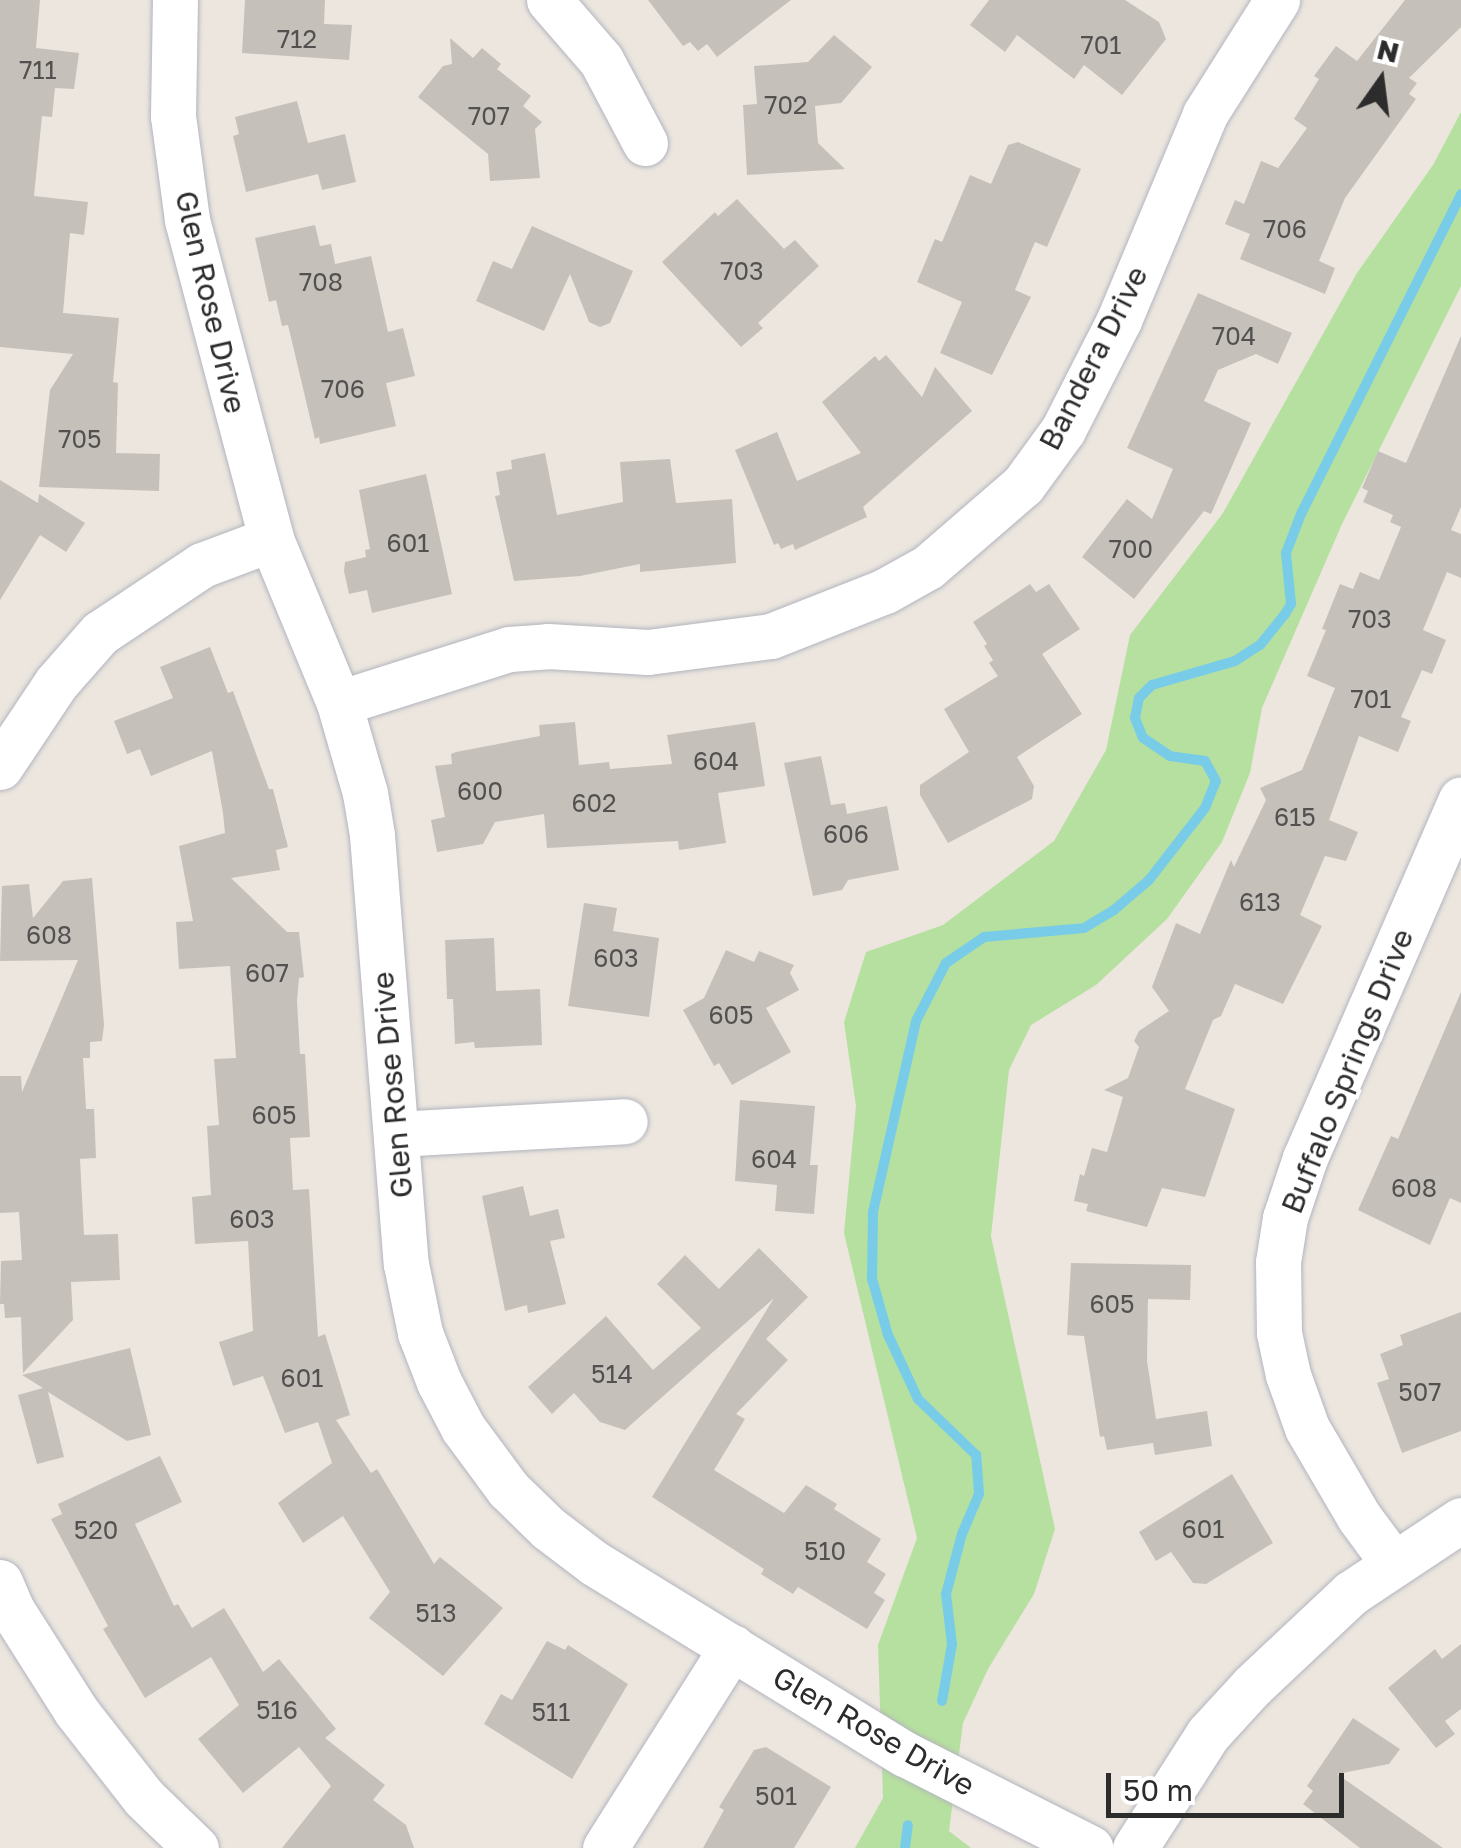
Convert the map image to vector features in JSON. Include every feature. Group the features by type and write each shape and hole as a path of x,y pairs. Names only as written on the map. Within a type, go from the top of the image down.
{"street":[{"name":"Glen Rose Drive","path":"175,0 174,116 187,220 270,538 339,703 372,834 406,1264 420,1333 462,1428 508,1490 548,1528 594,1563 905,1754 1090,1848"},
{"path":"549,0 601,60 645,142"},
{"name":"Bandera Drive","path":"339,703 509,650 548,646 648,652 771,636 885,592 928,566 1023,485 1063,430 1119,320 1204,114 1276,0"},
{"path":"0,767 56,683 100,633 202,565 270,538"},
{"name":"Buffalo Springs Drive","path":"1393,1563 1359,1518 1307,1428 1288,1375 1280,1332 1278,1262 1285,1218 1305,1158 1450,855 1461,799"},
{"path":"396,1134 625,1121"},
{"path":"1135,1848 1171,1786 1219,1722 1302,1636 1393,1563 1461,1520"},
{"path":"0,1582 12,1610 76,1711 144,1798 196,1848"},
{"path":"605,1848 732,1646"}],"green space":[{"path":"1461,112 1461,286 1342,524 1262,708 1250,773 1222,842 1167,919 1096,985 1031,1025 1009,1070 991,1236 1055,1529 1034,1594 988,1669 963,1723 949,1831 971,1848 855,1848 883,1798 878,1645 917,1538 844,1233 856,1106 844,1022 866,952 943,925 1054,841 1106,750 1130,635 1223,513 1357,273 1433,165"}],"building":[{"path":"0,0 40,0 36,48 79,53 74,89 55,88 52,117 42,116 34,196 88,202 84,235 70,233 63,313 119,318 113,382 118,383 116,453 160,454 159,491 39,487 50,390 73,354 0,347"},
{"path":"245,0 325,0 324,24 352,25 349,60 242,53"},
{"path":"648,0 791,0 717,57 707,44 698,51 690,42 683,46"},
{"path":"989,0 1125,0 1159,22 1166,39 1122,95 1084,65 1074,79 1017,35 1005,52 970,25"},
{"path":"1405,0 1461,0 1461,27 1409,78 1417,83 1409,94 1416,99 1345,198 1319,261 1335,268 1325,294 1240,259 1250,234 1225,224 1235,200 1244,204 1261,161 1278,168 1307,128 1294,119 1319,79 1314,76 1336,46 1357,61"},
{"path":"834,35 872,67 841,103 815,106 818,143 845,169 747,175 743,105 757,104 754,66 808,62"},
{"path":"450,38 473,58 482,48 501,64 497,69 531,96 523,106 542,122 535,129 540,178 490,181 488,154 418,97 443,66 452,64"},
{"path":"297,101 308,143 345,134 356,182 322,190 318,174 246,192 233,136 239,134 235,117"},
{"path":"1018,142 1081,169 1047,247 1035,242 1015,290 1031,297 992,375 940,353 962,302 917,282 935,239 942,242 970,175 991,184 1008,145"},
{"path":"737,199 784,249 795,240 819,266 758,323 763,328 741,347 662,262 715,212 718,216"},
{"path":"315,225 320,246 331,244 335,264 371,256 388,332 403,328 415,376 386,383 396,426 320,444 319,437 315,439 288,325 282,326 276,300 269,302 255,238"},
{"path":"532,226 633,271 610,323 600,327 589,322 570,274 544,331 476,301 493,261 512,269"},
{"path":"1198,293 1292,333 1278,364 1256,354 1218,370 1204,401 1251,423 1211,514 1204,511 1134,599 1082,557 1127,499 1152,519 1173,469 1127,448"},
{"path":"1461,336 1461,507 1451,530 1461,534 1461,578 1447,572 1423,630 1446,640 1432,674 1422,670 1401,717 1411,721 1398,752 1359,736 1329,820 1358,832 1346,861 1325,856 1300,915 1322,926 1283,1004 1235,984 1221,1016 1213,1020 1185,1089 1235,1109 1205,1197 1162,1188 1147,1227 1086,1211 1088,1204 1074,1201 1080,1174 1084,1176 1092,1148 1107,1152 1123,1097 1104,1090 1128,1078 1139,1047 1134,1041 1139,1031 1169,1011 1152,987 1176,923 1200,934 1231,860 1234,867 1266,800 1260,788 1302,770 1335,688 1307,676 1340,584 1353,589 1360,572 1379,580 1401,527 1390,522 1393,515 1363,502 1368,491 1362,488 1378,451 1406,463"},
{"path":"886,355 922,397 935,367 972,411 863,507 867,517 795,550 793,544 781,549 778,543 774,545 735,450 777,432 797,481 861,453 822,402 875,356 879,361"},
{"path":"545,453 557,515 623,502 620,462 670,459 676,503 732,499 736,563 640,572 640,564 580,576 514,581 495,496 500,495 496,472 512,469 511,460"},
{"path":"426,474 452,594 372,613 367,590 349,594 344,571 345,562 366,557 365,550 370,549 359,490"},
{"path":"0,480 38,503 39,494 85,523 66,552 40,535 0,600"},
{"path":"1030,584 1036,592 1049,584 1080,629 1042,654 1082,714 1017,757 1034,786 1032,799 948,843 920,795 920,785 969,752 944,709 998,676 989,663 993,660 984,646 987,644 973,622"},
{"path":"210,647 228,693 233,691 269,789 273,789 288,847 276,850 280,870 231,878 287,932 299,932 304,977 299,978 297,1001 310,1137 290,1138 293,1190 309,1189 318,1337 325,1334 350,1415 336,1420 371,1473 377,1469 434,1564 440,1557 503,1608 443,1676 369,1618 390,1592 343,1516 303,1543 278,1503 332,1463 318,1422 285,1433 263,1376 233,1386 219,1342 253,1331 248,1241 195,1244 192,1197 211,1195 207,1126 219,1125 214,1059 236,1058 230,966 179,969 176,922 193,921 179,846 225,833 223,813 212,751 151,776 140,749 127,754 114,721 173,698 160,667"},
{"path":"575,722 579,765 609,762 610,769 672,764 667,735 755,722 765,786 718,793 726,843 679,850 678,841 547,848 544,814 495,822 483,844 437,852 431,820 445,817 435,766 452,764 451,754 456,752 540,736 539,725"},
{"path":"821,756 831,805 845,803 847,814 887,806 899,870 848,880 842,890 813,896 784,763"},
{"path":"92,878 104,1025 102,1041 90,1042 90,1058 83,1058 86,1109 94,1109 96,1158 80,1159 84,1235 118,1234 120,1280 71,1282 73,1320 23,1373 21,1317 5,1318 4,1304 0,1304 1,1261 22,1260 19,1212 0,1213 0,1076 21,1076 22,1092 78,960 0,961 2,886 29,884 33,918 63,881"},
{"path":"584,903 617,908 613,931 659,938 649,1017 568,1006"},
{"path":"494,938 496,991 540,989 542,1045 475,1048 474,1042 455,1044 453,999 447,999 445,940"},
{"path":"726,950 754,962 759,951 794,965 790,973 799,990 766,1008 791,1052 732,1085 719,1063 714,1066 683,1010 704,998"},
{"path":"1461,992 1461,1203 1450,1198 1430,1245 1358,1210 1391,1136 1398,1139"},
{"path":"740,1100 815,1106 810,1165 818,1165 814,1214 775,1211 777,1185 735,1181"},
{"path":"523,1186 530,1216 558,1209 565,1238 550,1241 566,1304 528,1313 527,1305 505,1311 482,1196"},
{"path":"759,1248 808,1297 766,1339 788,1360 736,1414 745,1419 714,1470 784,1513 806,1485 837,1504 834,1509 881,1539 867,1562 886,1574 874,1593 885,1600 867,1629 798,1587 793,1594 761,1574 764,1569 652,1497 774,1298 625,1430 600,1422 574,1393 552,1414 528,1387 606,1316 653,1370 701,1328 657,1284 685,1255 719,1289"},
{"path":"1071,1263 1191,1265 1190,1300 1148,1299 1147,1361 1156,1419 1207,1411 1212,1446 1155,1455 1153,1443 1107,1450 1104,1436 1100,1437 1084,1336 1067,1335"},
{"path":"1461,1312 1461,1431 1402,1453 1377,1383 1389,1379 1380,1354 1403,1345 1400,1335"},
{"path":"130,1348 151,1435 127,1441 48,1392 64,1457 37,1464 18,1395 43,1388 22,1375"},
{"path":"160,1456 182,1502 135,1524 174,1606 178,1604 192,1628 224,1608 263,1672 279,1659 336,1729 325,1738 385,1785 373,1800 406,1825 414,1848 282,1848 331,1786 299,1747 243,1793 198,1739 239,1705 211,1657 145,1698 103,1629 108,1626 51,1519 62,1514 58,1504"},
{"path":"1232,1474 1273,1543 1206,1584 1193,1583 1171,1552 1156,1561 1139,1532"},
{"path":"547,1641 565,1650 568,1645 628,1684 572,1779 484,1724 501,1694 512,1700"},
{"path":"1461,1644 1461,1709 1445,1721 1455,1734 1436,1748 1388,1688 1435,1649 1442,1659"},
{"path":"1353,1718 1400,1749 1389,1764 1337,1774 1443,1848 1360,1848 1303,1804 1313,1791 1307,1786"},
{"path":"766,1747 831,1787 794,1848 703,1848 724,1810 719,1807 754,1750"}],"waterway":[{"path":"942,1701 952,1644 946,1594 962,1534 979,1494 976,1455 918,1399 888,1335 872,1279 873,1212 916,1021 946,963 984,937 1084,928 1114,910 1149,880 1205,808 1216,781 1205,761 1170,756 1143,738 1135,718 1139,698 1152,685 1235,661 1260,645 1285,614 1291,604 1286,553 1301,514 1461,194"},
{"path":"905,1848 908,1825"}]}
